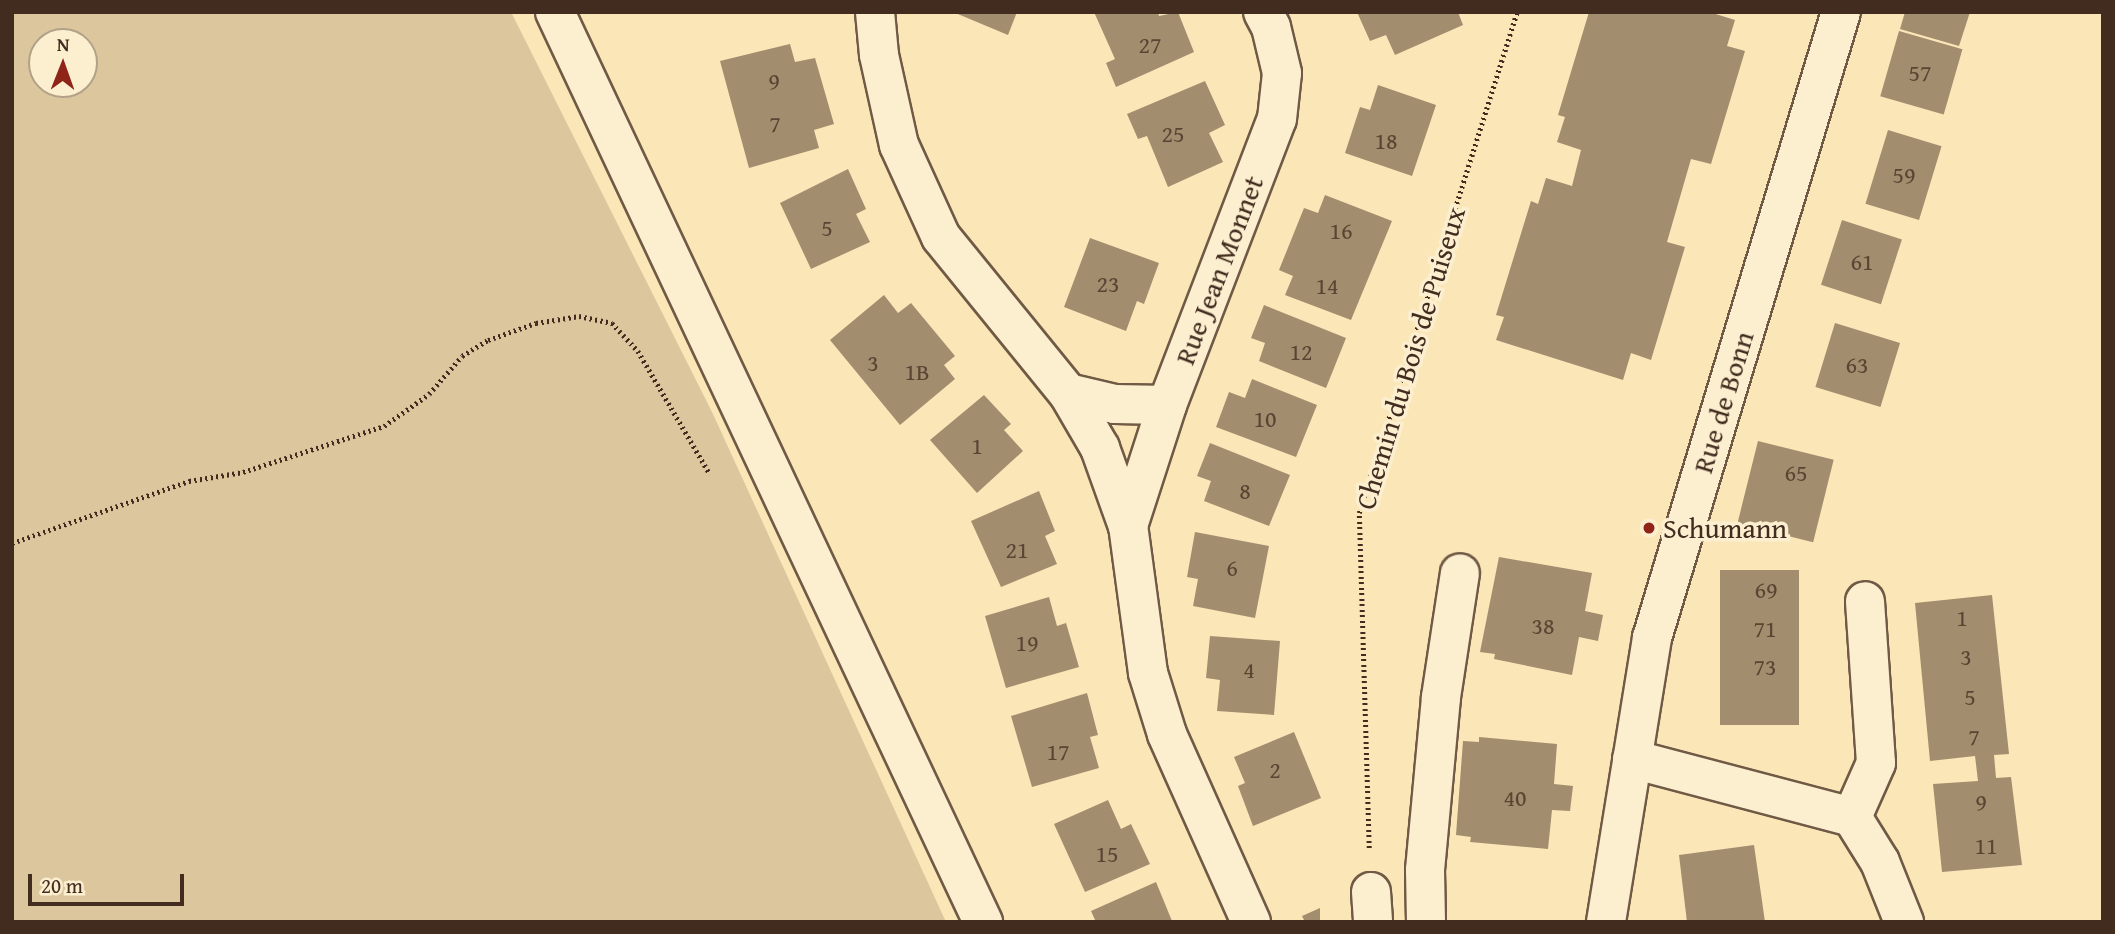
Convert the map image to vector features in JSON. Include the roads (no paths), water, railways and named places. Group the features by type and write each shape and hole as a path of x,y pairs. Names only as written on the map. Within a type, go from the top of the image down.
{"street":[{"path":"555,12 983,922"},
{"name":"Rue Jean Monnet","path":"875,12 879,55 899,145 942,237 1068,393 1100,448 1128,526 1148,673 1167,734 1251,922"},
{"name":"Rue Jean Monnet","path":"1128,526 1167,405 1277,119 1282,74 1271,27 1263,12"},
{"name":"Rue de Bonn","path":"1606,922 1652,638 1841,12"},
{"path":"1068,393 1115,404 1167,405"},
{"path":"1426,922 1425,870 1438,724 1460,573"},
{"path":"1852,817 1876,763 1865,601"},
{"path":"1632,759 1852,817 1880,862 1904,922"}],"place":[{"name":"Schumann","path":"1649,528"}]}
